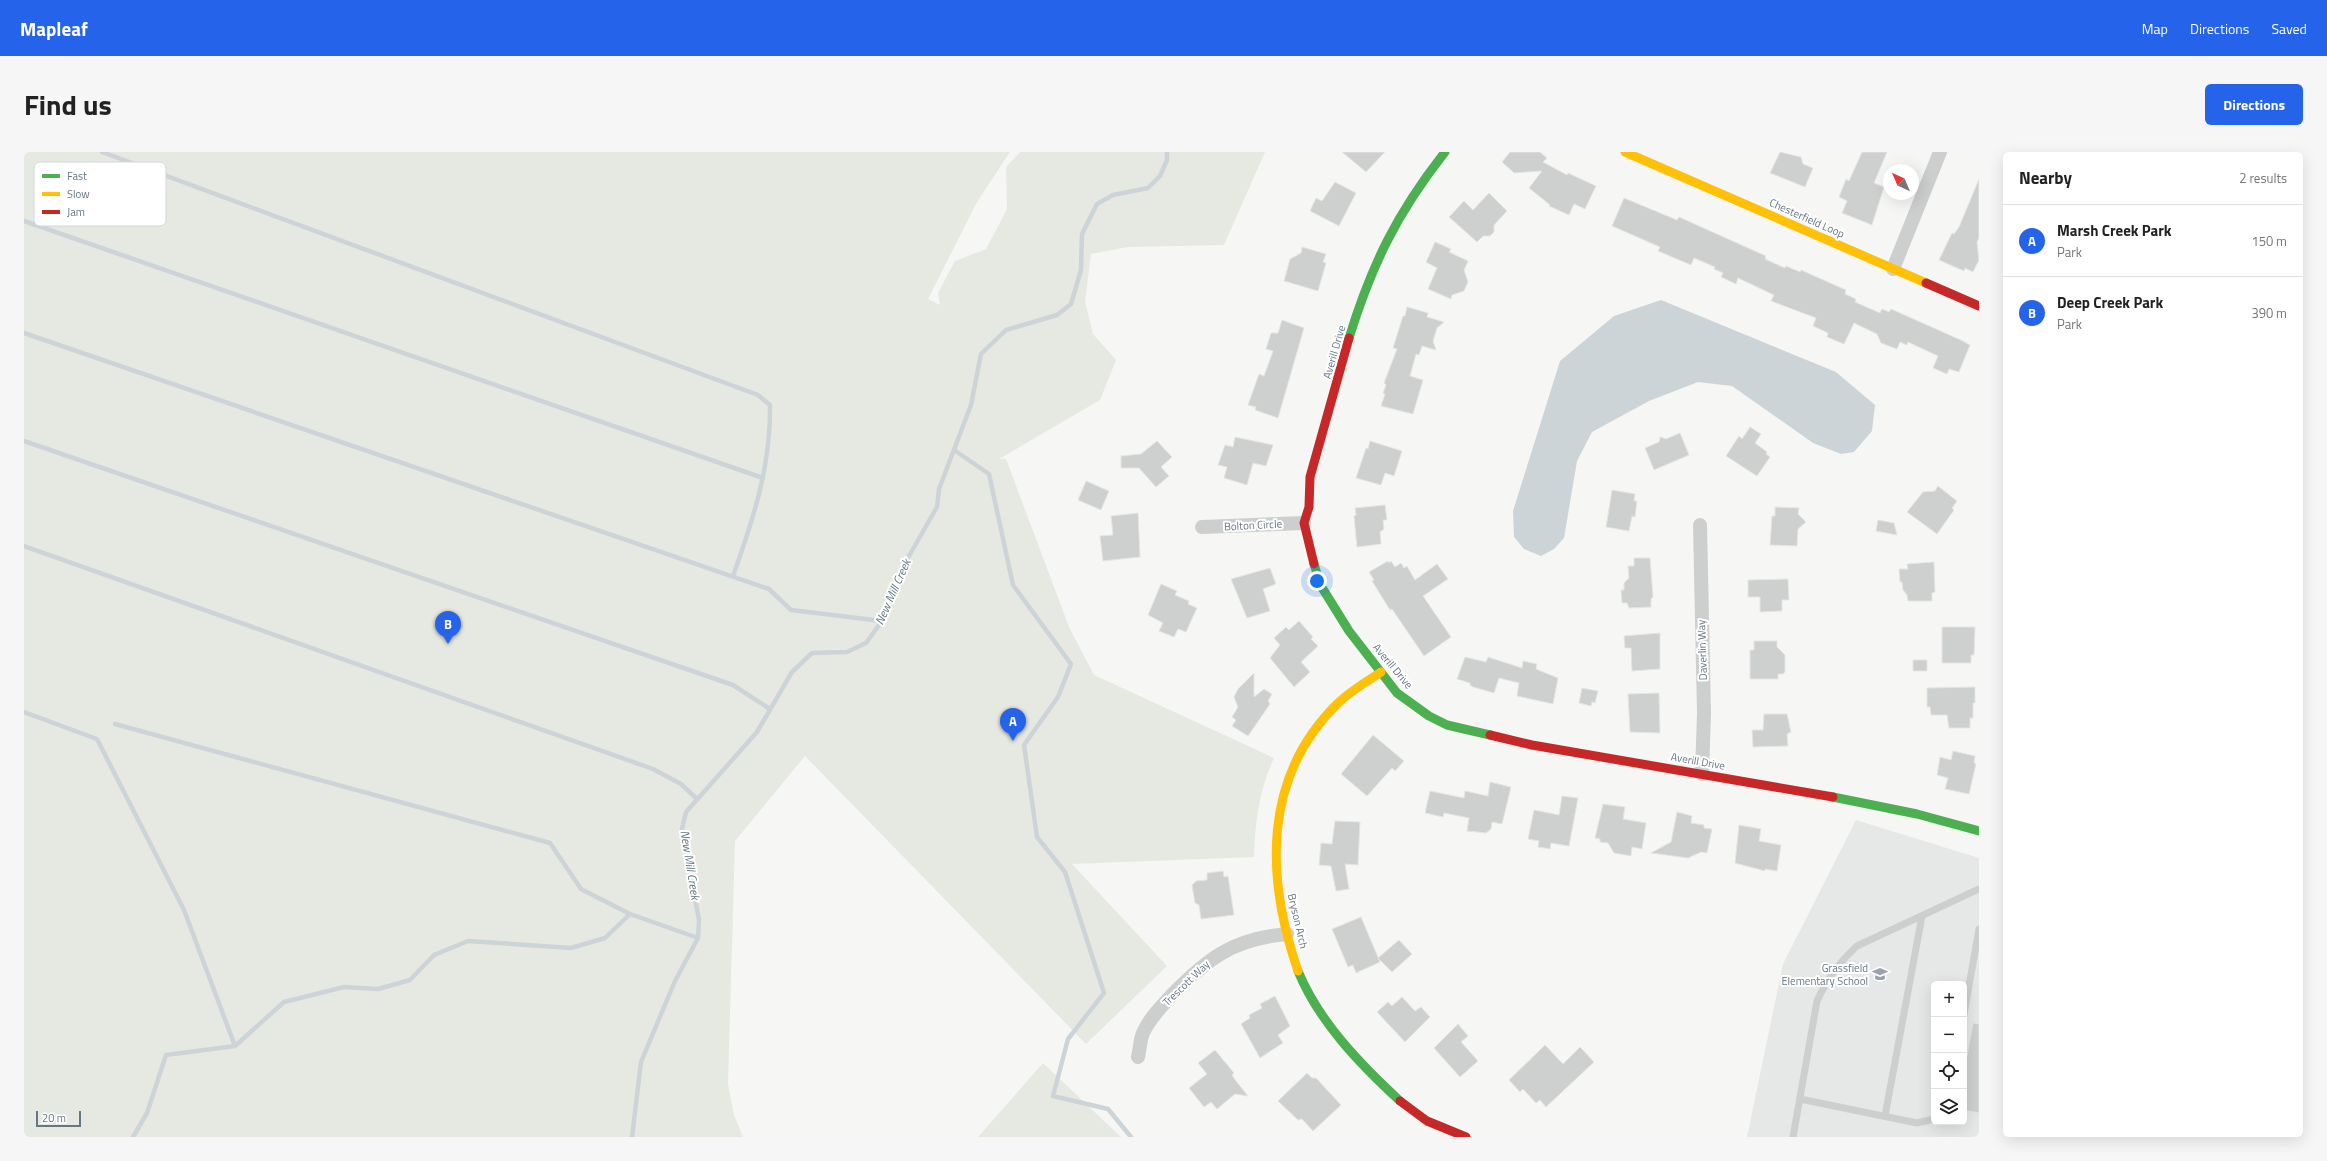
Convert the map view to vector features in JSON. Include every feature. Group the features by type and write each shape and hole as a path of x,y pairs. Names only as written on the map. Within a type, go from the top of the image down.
{"street":[{"name":"Averill Drive","path":"1445,152 1403,207 1371,270 1310,476 1308,516 1304,522 1312,562 1321,586 1349,631 1397,693 1413,706 1429,716 1460,729 1532,745 1839,798 1917,814 1979,831"},
{"name":"Chesterfield Loop","path":"1625,152 1979,306"},
{"path":"1893,269 1940,152"},
{"name":"Bolton Circle","path":"1202,528 1304,522"},
{"name":"Daverlin Way","path":"1700,525 1704,713 1702,774"},
{"name":"Bryson Arch","path":"1381,672 1358,687 1337,704 1315,730 1300,753 1289,777 1281,803 1274,850 1276,877 1287,934 1297,966 1313,1002 1348,1049 1404,1105 1427,1121 1466,1137"},
{"name":"Trescott Way","path":"1138,1057 1143,1033 1159,1009 1198,969 1231,948 1255,939 1287,934"}],"lane":[{"path":"1793,1137 1817,1001 1826,981 1842,959 1857,946 1979,889"},
{"path":"1885,1116 1922,916"},
{"path":"1967,998 1979,933"},
{"path":"1800,1099 1917,1123 1931,1121"}],"shaded area":[{"path":"24,152 1010,152 977,202 928,299 940,305 938,293 955,261 986,249 1007,209 1006,167 1020,152 1265,152 1224,245 1128,247 1091,254 1085,302 1093,334 1116,360 1100,400 999,459 1006,459 1069,627 1094,675 1274,758 1261,794 1255,832 1254,857 1072,864 1167,966 1086,1044 805,756 735,841 728,1084 734,1115 743,1137 24,1137"},
{"path":"1661,300 1836,372 1875,405 1872,431 1854,452 1841,454 1813,443 1732,386 1698,382 1649,401 1592,432 1577,461 1564,538 1554,549 1541,556 1524,549 1514,537 1513,511 1560,361 1614,316"},
{"name":"Grassfield Elementary School","path":"1856,820 1979,858 1979,1137 1747,1137 1783,964"},
{"path":"1043,1063 1121,1137 978,1137"}],"building":[{"path":"1342,152 1385,152 1366,172"},
{"path":"1510,152 1540,152 1547,158 1543,162 1567,175 1568,173 1596,186 1585,209 1574,204 1569,215 1549,206 1550,205 1529,188 1542,171 1514,173 1502,162"},
{"path":"1780,152 1801,157 1803,164 1813,168 1805,187 1770,173"},
{"path":"1862,152 1887,152 1874,183 1883,187 1883,190 1872,225 1842,213 1847,201 1839,197 1846,179 1849,181"},
{"path":"1979,179 1979,238 1977,242 1979,260 1973,272 1965,268 1964,271 1939,260 1952,233 1954,234 1959,227"},
{"path":"1335,182 1356,193 1339,226 1310,211 1316,198 1322,201"},
{"path":"1489,193 1507,211 1494,225 1494,232 1490,236 1483,236 1477,242 1449,217 1464,201 1473,210"},
{"path":"1624,198 1677,220 1679,217 1766,256 1765,259 1785,268 1786,266 1800,272 1801,270 1846,290 1845,294 1856,299 1855,302 1880,313 1882,309 1889,312 1891,309 1963,341 1970,345 1959,372 1949,369 1947,374 1933,368 1938,356 1908,342 1907,345 1900,342 1897,349 1881,343 1877,334 1854,323 1844,344 1827,337 1828,333 1813,326 1816,318 1771,301 1774,295 1738,278 1736,284 1721,277 1723,273 1714,269 1715,267 1694,258 1691,265 1658,251 1660,247 1612,226"},
{"path":"1435,242 1451,249 1449,252 1468,261 1464,270 1468,282 1464,291 1452,295 1451,299 1428,289 1437,268 1426,262"},
{"path":"1302,247 1326,254 1323,262 1326,263 1318,291 1284,281 1290,259 1301,253"},
{"path":"1407,307 1428,313 1427,317 1444,322 1437,328 1433,341 1436,350 1422,346 1419,355 1416,354 1410,376 1423,380 1413,414 1381,406 1385,394 1383,393 1386,385 1384,383 1397,349 1393,348"},
{"path":"1282,320 1304,328 1278,418 1255,410 1256,407 1248,405 1259,374 1264,376 1273,351 1266,349 1271,333 1278,333"},
{"path":"1750,427 1761,434 1755,443 1767,452 1766,454 1770,457 1757,476 1726,456 1739,436 1742,439"},
{"path":"1680,433 1689,455 1654,470 1645,448 1659,442 1660,437 1666,439"},
{"path":"1235,437 1273,445 1266,466 1253,463 1247,485 1224,478 1227,467 1218,465 1225,445 1233,447"},
{"path":"1157,441 1172,457 1161,467 1169,476 1156,487 1139,468 1121,468 1121,456 1141,454"},
{"path":"1370,441 1402,451 1394,476 1385,473 1381,485 1356,478 1366,448 1368,449"},
{"path":"1086,481 1109,491 1101,510 1078,500"},
{"path":"1938,486 1957,501 1952,508 1954,510 1937,534 1907,512 1923,492 1935,491"},
{"path":"1612,490 1635,494 1634,501 1637,501 1635,517 1632,516 1629,531 1606,527"},
{"path":"1385,505 1387,520 1383,520 1384,529 1380,532 1381,544 1357,547 1354,516 1356,515 1355,508"},
{"path":"1775,507 1799,508 1798,514 1806,522 1798,529 1797,546 1770,545 1772,516 1775,516"},
{"path":"1138,513 1140,557 1103,561 1100,536 1113,535 1111,516"},
{"path":"1878,520 1894,523 1897,535 1876,531"},
{"path":"1634,558 1650,558 1653,597 1651,599 1651,607 1629,608 1627,603 1622,603 1621,590 1624,590 1624,583 1629,578 1628,566 1634,566"},
{"path":"1388,561 1389,563 1391,561 1395,567 1401,563 1404,568 1407,566 1415,580 1437,564 1448,579 1423,596 1451,637 1424,656 1392,609 1390,610 1372,581 1374,580 1369,572"},
{"path":"1934,562 1935,592 1932,593 1932,601 1908,601 1907,595 1903,590 1902,582 1900,582 1899,569 1908,569 1907,564"},
{"path":"1270,568 1276,584 1263,589 1270,611 1247,618 1231,579"},
{"path":"1788,579 1789,600 1782,600 1782,611 1760,612 1760,597 1748,597 1748,580"},
{"path":"1161,584 1177,591 1175,595 1189,601 1188,604 1197,608 1186,632 1178,629 1174,637 1159,631 1163,623 1148,615"},
{"path":"1299,621 1313,637 1311,639 1318,646 1301,662 1310,672 1294,687 1270,658 1280,645 1274,638 1286,627 1289,630"},
{"path":"1942,627 1975,627 1974,655 1971,655 1971,663 1942,663"},
{"path":"1660,633 1660,669 1632,671 1631,648 1625,648 1624,636"},
{"path":"1754,641 1777,641 1777,647 1785,655 1785,672 1783,674 1778,674 1778,679 1750,679 1750,650 1754,650"},
{"path":"1465,657 1486,662 1488,657 1522,668 1523,661 1537,664 1536,669 1558,678 1553,704 1517,696 1519,683 1499,678 1494,693 1473,687 1470,683 1457,679"},
{"path":"1913,660 1927,660 1927,671 1913,671"},
{"path":"1254,673 1254,697 1264,689 1272,694 1268,701 1270,704 1248,736 1232,726 1236,720 1232,717 1238,707 1234,697 1238,689"},
{"path":"1975,687 1975,703 1973,703 1973,718 1970,718 1970,728 1949,728 1947,715 1931,715 1930,707 1927,707 1927,688"},
{"path":"1582,688 1598,691 1595,703 1592,702 1591,706 1579,703"},
{"path":"1659,693 1660,733 1630,732 1628,694"},
{"path":"1764,714 1787,714 1791,732 1787,734 1788,746 1753,747 1752,730 1763,730"},
{"path":"1373,735 1404,761 1395,771 1392,768 1367,796 1341,774"},
{"path":"1953,751 1975,756 1974,763 1976,764 1969,794 1945,789 1948,778 1937,775 1940,757 1951,760"},
{"path":"1490,782 1511,787 1502,824 1492,822 1491,829 1486,833 1467,831 1469,818 1444,813 1443,817 1425,813 1430,791 1464,798 1465,791 1488,796"},
{"path":"1562,796 1578,798 1569,846 1551,843 1550,849 1538,847 1539,841 1528,839 1534,810 1559,815"},
{"path":"1603,804 1625,807 1623,819 1646,823 1642,849 1632,847 1631,856 1614,853 1608,843 1600,842 1600,839 1595,838"},
{"path":"1677,812 1692,816 1691,823 1704,825 1704,828 1712,829 1707,853 1701,852 1688,858 1651,853 1671,842"},
{"path":"1335,821 1360,822 1358,865 1345,864 1349,889 1336,891 1331,866 1319,865 1321,843 1332,844"},
{"path":"1739,825 1761,829 1759,841 1781,845 1777,871 1765,869 1765,871 1735,863"},
{"path":"1223,871 1224,877 1228,876 1234,915 1201,919 1199,905 1195,903 1192,885 1196,881 1207,880 1207,873"},
{"path":"1361,917 1380,962 1356,973 1353,965 1348,967 1332,929"},
{"path":"1399,940 1412,954 1392,972 1378,958"},
{"path":"1275,996 1290,1026 1278,1035 1283,1043 1260,1058 1241,1024 1250,1018 1249,1015 1262,1008 1260,1004"},
{"path":"1402,997 1415,1011 1421,1007 1430,1017 1405,1042 1377,1012 1388,1002 1392,1006"},
{"path":"1973,1023 1979,1024 1979,1113 1967,1111 1967,1056"},
{"path":"1458,1024 1468,1036 1461,1042 1478,1061 1460,1077 1434,1048"},
{"path":"1545,1045 1563,1064 1580,1047 1594,1062 1546,1107 1540,1100 1536,1103 1523,1089 1520,1092 1509,1080"},
{"path":"1215,1050 1234,1073 1232,1075 1248,1096 1235,1094 1217,1109 1211,1102 1204,1107 1189,1088 1207,1074 1198,1063"},
{"path":"1307,1073 1312,1078 1316,1078 1341,1105 1313,1131 1302,1119 1298,1120 1278,1101"}],"waterway":[{"path":"102,152 129,162"},
{"name":"New Mill Creek","path":"632,1137 641,1062 675,981 698,938 699,920 682,829 686,812 757,732 792,672 812,653 847,652 866,643 882,621 909,556 937,507 939,489 971,405 981,354 1006,330 1057,315 1071,304 1081,270 1082,234 1097,204 1113,195 1148,188 1160,176 1167,160 1167,152"},
{"path":"166,176 758,395 770,405 770,428 767,450 764,471 754,513 733,576"},
{"path":"24,221 34,224"},
{"path":"38,226 763,478"},
{"path":"24,333 769,589 791,610 882,621"},
{"path":"24,441 733,685 770,709"},
{"path":"954,450 989,474 1013,585 1071,664 1058,697 1024,745 1037,837 1065,872 1104,993 1068,1039 1053,1096 1108,1109 1131,1137"},
{"path":"24,546 653,769 681,784 697,799"},
{"path":"24,712 97,739 184,910 235,1046"},
{"path":"115,724 550,843 581,889 630,914"},
{"path":"133,1137 147,1113 166,1055 235,1046 284,1002 344,987 378,989 410,980 434,955 468,941 571,948 605,938 630,914 698,938"}],"traffic: fast":[{"path":"1349,338 1367,286 1388,240 1413,196 1445,152"},
{"path":"1314,564 1321,586 1349,631 1397,693 1429,716 1447,725 1490,735"},
{"path":"1833,797 1917,814 1979,831"},
{"path":"1298,971 1317,1008 1329,1025 1370,1072 1400,1101"}],"traffic: slow":[{"path":"1625,152 1926,283"},
{"path":"1298,971 1287,936 1280,900 1277,865 1277,830 1283,796 1295,764 1312,733 1342,699 1381,672"}],"traffic: jam":[{"path":"1926,283 1979,306"},
{"path":"1314,564 1304,523 1309,507 1310,477 1349,338"},
{"path":"1490,735 1532,745 1833,797"},
{"path":"1400,1101 1427,1121 1466,1137"}],"place":[{"name":"Deep Creek Park","path":"448,644"},
{"name":"Marsh Creek Park","path":"1013,741"},
{"name":"Grassfield Elementary School","path":"1880,974"}]}
